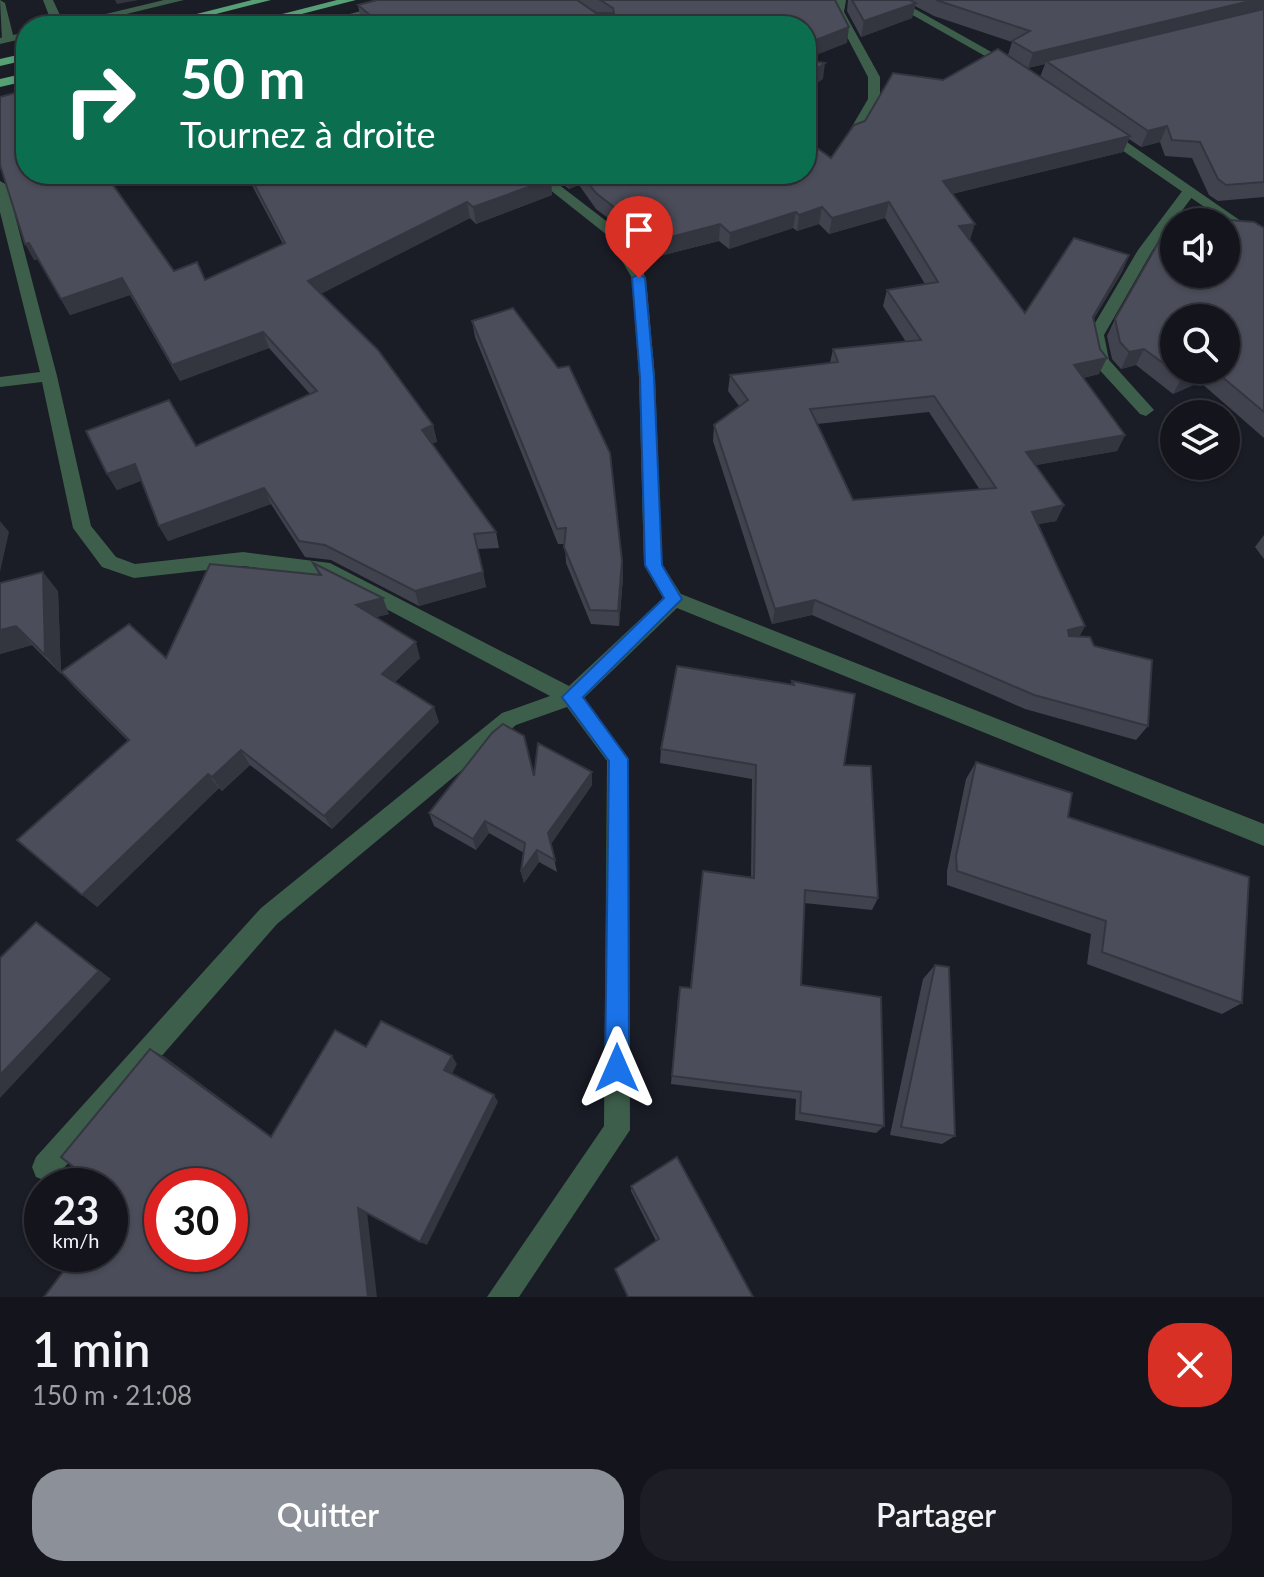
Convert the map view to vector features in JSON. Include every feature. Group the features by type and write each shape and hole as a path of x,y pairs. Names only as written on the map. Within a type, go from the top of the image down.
{"main road":[{"path":"198,16 266,0"},
{"path":"284,16 351,0"}],"street":[{"path":"106,16 179,0"},
{"path":"368,16 416,0"},
{"path":"841,0 839,12 874,77 874,99 853,135"},
{"path":"891,0 1024,74"},
{"path":"0,3 4,40"},
{"path":"331,5 343,16"},
{"path":"1087,120 1264,244"},
{"path":"550,184 613,233 639,278 647,377 653,565 674,599 1264,835"},
{"path":"0,185 49,376 82,528 109,562 134,571 243,559 330,570 571,697 618,759 617,1130 502,1297"},
{"path":"1146,410 1101,361 1096,335 1145,250 1188,193"},
{"path":"0,382 49,376"},
{"path":"46,1167 269,916 509,719 571,697 674,599"}],"building":[{"path":"377,0 577,0 596,13 614,13 613,8 600,0 835,0 849,27 816,40 816,16 371,16 358,5"},
{"path":"852,0 910,0 916,3 864,21"},
{"path":"936,0 1254,0 1033,53 1012,41 1030,31"},
{"path":"1264,9 1264,182 1226,185 1218,179 1200,142 1172,140 1167,126 1148,131 1046,61"},
{"path":"998,49 1130,136 943,181 975,224 959,226 1025,313 1074,238 1129,255 1093,317 1100,349 1107,358 1074,365 1125,435 1026,452 1064,505 1032,512 1085,626 1068,630 1069,636 1090,637 1094,646 1152,660 1148,726 1034,695 815,600 775,609 714,425 748,400 730,375 838,362 833,349 921,340 887,290 938,282 889,202 832,218 822,207 799,215 796,212 730,233 720,224 640,245 620,212 589,184 816,184 816,147 831,158 854,125 865,121 893,73 943,80","holes":["934,396 996,488 853,500 810,409"]},
{"path":"16,93 16,184 112,184 174,271 197,262 205,280 285,243 254,184 537,184 473,207 467,202 308,281 378,350 433,425 422,430 496,532 474,534 483,572 415,591 325,545 299,541 264,488 159,526 135,464 107,474 86,431 169,400 196,446 317,391 263,332 172,365 122,278 61,299 29,243 25,244 0,165 0,97"},
{"path":"1240,221 1254,222 1264,228 1264,412 1231,384 1240,384 1240,304 1160,304 1160,361 1144,349 1129,352 1120,342 1115,319 1160,240 1160,288 1240,288"},
{"path":"513,308 558,368 569,366 610,453 622,561 618,611 590,610 564,547 566,528 557,529 472,321"},
{"path":"313,563 383,598 356,605 416,642 382,674 434,707 324,816 241,750 212,777 208,774 82,895 17,840 129,740 61,672 129,624 166,658 210,564 321,575"},
{"path":"43,572 45,655 16,626 0,630 0,583"},
{"path":"677,666 794,685 792,681 855,694 844,765 871,766 878,898 805,890 801,985 881,997 884,1126 800,1113 801,1092 672,1076 680,987 691,988 703,871 754,878 756,765 661,749"},
{"path":"503,724 524,736 534,776 538,743 592,772 548,833 555,860 537,850 521,872 525,843 485,821 473,839 429,813 492,733"},
{"path":"976,762 1072,793 1068,817 1249,877 1242,1003 1102,952 1106,921 957,871 956,856"},
{"path":"36,922 99,971 0,1075 0,958"},
{"path":"935,965 949,967 955,1136 901,1127"},
{"path":"381,1021 452,1056 444,1070 494,1095 420,1242 358,1208 368,1297 44,1297 63,1272 128,1272 128,1168 75,1168 61,1157 150,1049 271,1137 335,1030 366,1047"},
{"path":"677,1157 753,1297 628,1297 615,1269 659,1239 631,1186"}],"route":[{"path":"617,1068 618,759 571,697 674,599 653,565 647,377 639,278"}]}
